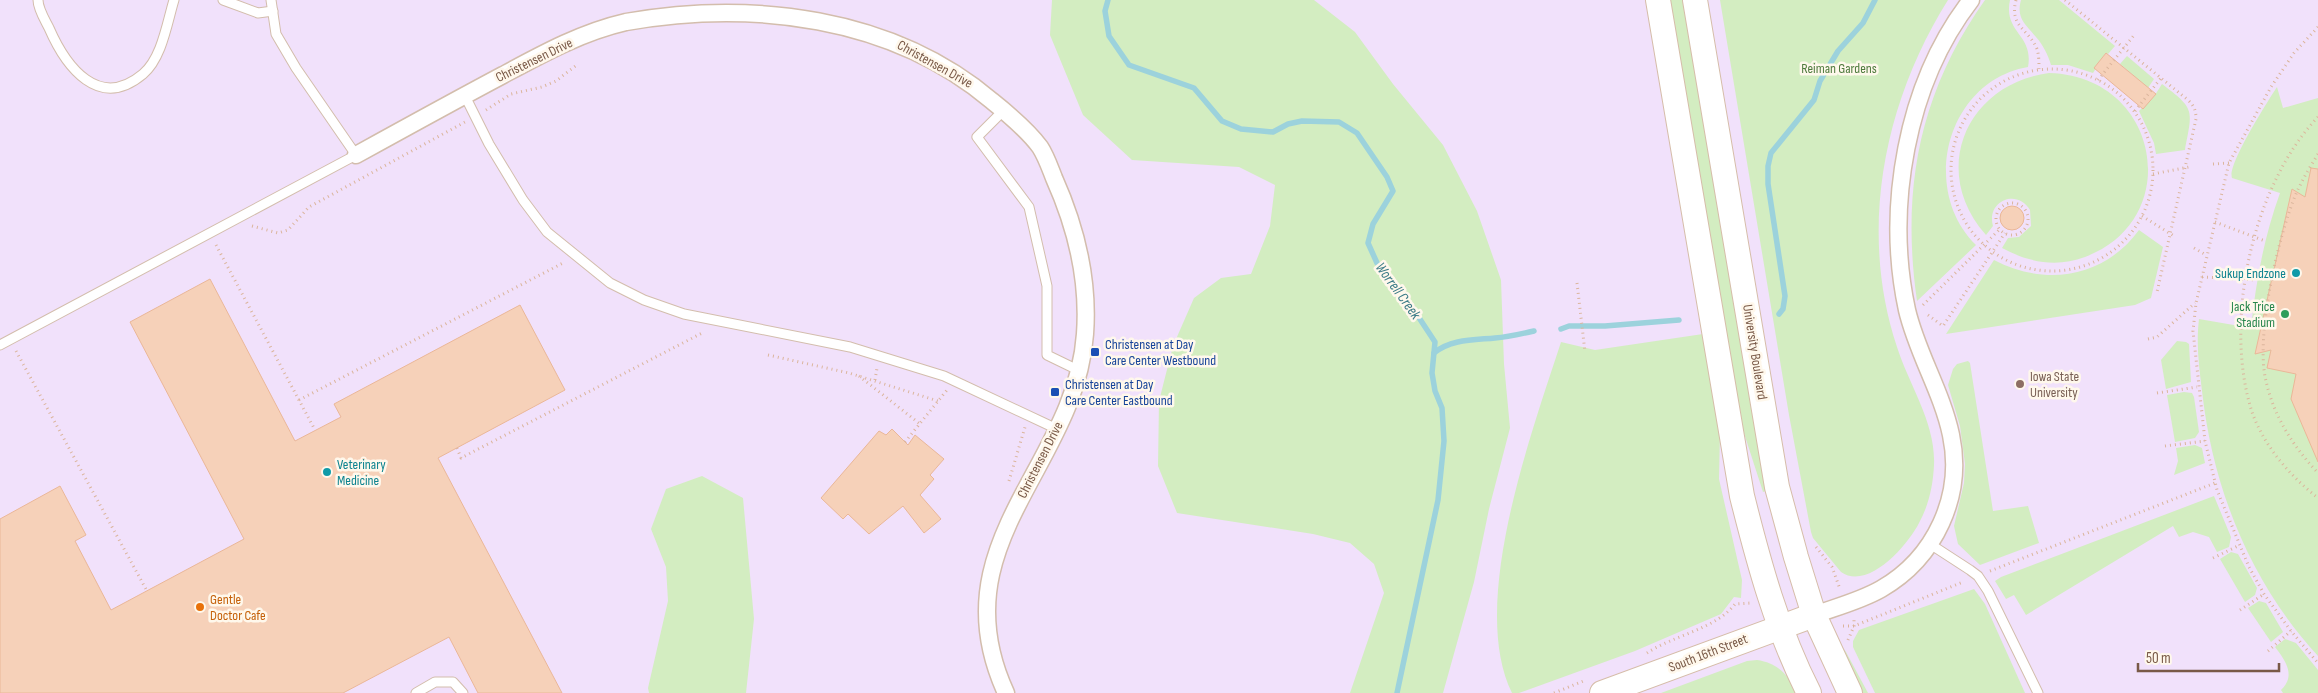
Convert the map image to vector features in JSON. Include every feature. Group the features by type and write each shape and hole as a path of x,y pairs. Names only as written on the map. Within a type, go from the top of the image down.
{"main road":[{"path":"1658,0 1742,496 1759,565 1779,627 1810,693"},
{"name":"University Boulevard","path":"1696,0 1777,487 1796,558 1814,614 1850,693"},
{"name":"South 16th Street","path":"1595,686 1814,614"}],"street":[{"path":"1814,614 1854,601 1881,589 1915,563 1930,544 1942,524 1949,504 1955,467 1952,436 1908,312 1899,254 1900,192 1909,137 1926,83 1949,36 1971,0"},
{"name":"Christensen Drive","path":"356,155 560,45 622,22 676,12 728,9 780,12 827,20 876,33 972,83 1004,110 1041,148 1063,198 1077,243 1086,285 1085,335 1080,371 1057,429 1028,481 994,559 987,618 992,656 1006,693"}],"lane":[{"path":"38,0 58,48 79,76 99,87 121,88 144,73 158,52 174,0"},
{"path":"223,0 258,13 273,11"},
{"path":"0,345 356,155 296,68 276,34 271,0"},
{"path":"465,96 489,144 522,200 547,232 610,283 644,300 684,314 850,348 944,376 1057,429"},
{"path":"1004,110 978,137 1029,207 1047,286 1047,355 1080,371"},
{"path":"1930,544 1978,576 1988,591 2038,693"},
{"path":"416,693 435,682 453,682 463,693"}],"path":[{"path":"2016,0 2015,17 2022,31 2036,48 2039,69"},
{"path":"2065,0 2188,100 2196,112 2187,167 2157,292"},
{"path":"2318,27 2294,53 2271,86 2229,163 2196,303 2192,331 2197,387 2205,441 2215,482 2240,545 2264,594 2291,631 2318,663"},
{"path":"2098,80 2135,34"},
{"path":"249,224 278,234 288,230 309,208 476,116 511,94 542,87 556,80 578,64"},
{"path":"2039,69 2076,71 2098,80 2124,98 2135,111 2151,148 2153,174 2150,196 2142,216 2131,233 2117,247 2101,258 2082,266 2063,270 2043,271 2024,267 1992,252 1984,245 1960,212 1953,190 1951,167 1954,144 1963,122 1976,103 1993,88 2013,76 2039,69"},
{"path":"2135,111 2161,78"},
{"path":"2318,117 2289,155 2266,205 2255,237 2246,279 2242,312 2244,372 2253,413 2262,432 2283,464 2318,498"},
{"path":"2318,154 2295,196 2285,228 2268,304 2263,338 2265,380 2281,424 2318,473"},
{"path":"2213,164 2229,163"},
{"path":"2153,174 2187,167"},
{"path":"2012,202 2022,205 2028,214 2028,224 2021,232 2016,234 2005,233 2000,229 1997,215 2002,206 2012,202"},
{"path":"2142,216 2174,236"},
{"path":"2215,222 2265,240"},
{"path":"2000,229 1920,307 1930,318 1943,326 2005,233"},
{"path":"208,234 215,243 315,430"},
{"path":"215,243 223,239"},
{"path":"2194,248 2207,255"},
{"path":"299,400 575,256"},
{"path":"2202,277 2256,280"},
{"path":"1577,282 1585,352"},
{"path":"2148,339 2157,337 2196,303"},
{"path":"457,448 461,458 722,323"},
{"path":"10,341 147,591"},
{"path":"768,355 858,375 938,401"},
{"path":"858,375 920,424"},
{"path":"905,442 949,387"},
{"path":"2157,393 2197,387"},
{"path":"1006,489 1026,422"},
{"path":"2165,446 2205,441"},
{"path":"1989,572 2215,482"},
{"path":"2213,558 2240,545"},
{"path":"1832,570 1842,593"},
{"path":"1840,626 1854,626 1966,581"},
{"path":"2240,610 2264,594"},
{"path":"1642,656 1664,642 1724,617 1735,604 1739,604"},
{"path":"1848,646 1848,640 1854,626 1852,614"},
{"path":"2268,651 2291,631"},
{"path":"1554,693 1595,686"}],"shaded area":[{"path":"0,0 2318,0 2318,693 0,693"}],"green space":[{"path":"1052,0 1314,0 1355,32 1393,84 1443,145 1477,211 1501,280 1504,364 1510,428 1489,509 1474,582 1443,693 1350,693 1384,593 1374,564 1350,543 1313,534 1177,513 1158,466 1159,401 1173,346 1194,298 1221,278 1251,274 1270,226 1275,185 1239,167 1132,160 1083,115 1050,35"},
{"path":"1669,0 1685,0 1769,490 1763,492 1742,427"},
{"name":"Reiman Gardens","path":"1720,0 1948,0 1926,39 1908,81 1893,124 1884,168 1879,213 1880,258 1885,303 1897,347 1921,404 1931,434 1934,465 1933,480 1930,495 1919,523 1906,543 1886,563 1875,571 1863,575 1852,576 1841,572 1813,538 1811,532 1789,415"},
{"path":"1985,0 2010,0 2009,11 2011,20 2027,47 2029,56 2028,67 2000,76 1978,93 1961,115 1950,140 1946,168 1949,196 1959,222 1976,245 1917,301 1912,220 1914,182 1920,144 1930,107 1944,71 1962,35"},
{"path":"2021,0 2059,0 2115,46 2108,54 2106,53 2093,73 2068,65 2051,65 2041,43 2022,20 2020,12"},
{"path":"2127,56 2154,79 2148,88 2120,64"},
{"path":"2049,73 2087,80 2116,98 2136,123 2146,152 2147,183 2137,213 2117,239 2085,257 2053,263 2032,260 2002,248 2008,238 2019,237 2031,226 2030,210 2024,203 2018,200 2004,200 1998,204 1992,217 1993,226 1986,235 1969,210 1960,184 1959,159 1965,134 1978,112 1996,94 2020,80"},
{"path":"2162,84 2186,105 2190,118 2185,150 2156,154 2154,143 2139,111 2155,95"},
{"path":"2277,87 2283,108 2318,98 2318,656 2294,628 2273,598 2239,533 2215,464 2207,428 2198,355 2199,319 2251,328 2261,259 2280,193 2232,178 2232,171 2249,133"},
{"path":"2139,230 2163,247 2151,298 2135,305 1946,334 1994,260 2013,268 2033,273 2053,275 2072,273 2091,268 2109,259 2125,246"},
{"path":"1703,334 1720,433 1719,479 1742,580 1741,598 1734,597 1721,614 1635,651 1519,693 1512,693 1500,656 1497,613 1501,567 1509,518 1521,469 1561,342 1595,350"},
{"path":"2177,341 2189,344 2191,382 2166,389 2161,360"},
{"path":"1968,361 1970,363 1993,511 2028,506 2039,543 1980,565 1958,544 1954,526 1964,483 1965,464 1960,426 1948,385 1953,369 1957,364"},
{"path":"2184,392 2192,393 2194,397 2199,432 2195,438 2175,442 2167,395"},
{"path":"2195,445 2202,448 2205,463 2174,475 2178,461 2176,448"},
{"path":"702,476 743,498 754,619 746,693 649,693 648,688 668,601 666,567 651,529 666,489"},
{"path":"2214,496 2231,537 2229,547 2217,552 2209,537 2193,532 2179,537 2173,526 2026,615 2014,595 2006,599 1995,581 2001,577"},
{"path":"2231,552 2238,554 2257,588 2255,595 2245,602 2220,559"},
{"path":"1974,589 1985,604 2025,693 1875,693 1853,647 1853,641 1859,630"},
{"path":"2259,601 2266,603 2283,632 2271,642 2248,608"},
{"path":"2285,639 2296,643 2318,670 2318,693 2283,693 2281,690 2286,685 2289,674 2286,663 2275,647"},
{"path":"1837,640 1846,652 1868,693 1862,693"},
{"path":"1757,660 1771,664 1782,671 1797,693 1661,693 1747,661"}],"building":[{"path":"2106,53 2156,94 2143,109 2094,68"},
{"name":"Sukup Endzone","path":"2311,168 2318,169 2318,462 2291,399 2296,374 2267,368 2271,350 2255,354 2292,189 2305,197"},
{"path":"2012,206 2021,209 2024,218 2021,227 2012,230 2003,227 2000,218 2003,209"},
{"name":"Veterinary Medicine","path":"210,279 295,441 341,417 334,404 520,305 565,390 438,458 562,693 478,693 449,637 343,693 0,693 0,519 60,486 86,535 75,541 111,610 244,539 130,322"},
{"path":"892,429 908,445 915,435 944,459 930,475 934,479 920,495 941,519 924,533 903,506 869,534 848,514 843,519 821,498 879,431 886,435"}],"waterway":[{"name":"Worrell Creek","path":"1108,0 1105,11 1109,36 1129,65 1194,88 1222,121 1241,129 1273,132 1288,124 1302,121 1339,122 1357,133 1387,177 1393,191 1373,224 1368,243 1377,263 1406,298 1435,342 1432,373 1435,391 1442,408 1444,441 1438,500 1397,693"},
{"path":"1779,314 1783,309 1785,296 1768,184 1768,166 1771,153 1814,100 1820,81 1838,51 1863,23 1875,0"},
{"path":"1561,329 1569,326 1605,326 1679,320"},
{"path":"1434,353 1441,348 1455,343 1505,337 1534,331"}],"place":[{"name":"Sukup Endzone","path":"2296,273"},
{"name":"Jack Trice Stadium","path":"2285,314"},
{"name":"Christensen at Day Care Center Westbound","path":"1095,352"},
{"name":"Iowa State University","path":"2020,384"},
{"name":"Christensen at Day Care Center Eastbound","path":"1055,392"},
{"name":"Veterinary Medicine","path":"327,472"},
{"name":"Gentle Doctor Cafe","path":"200,607"}]}
